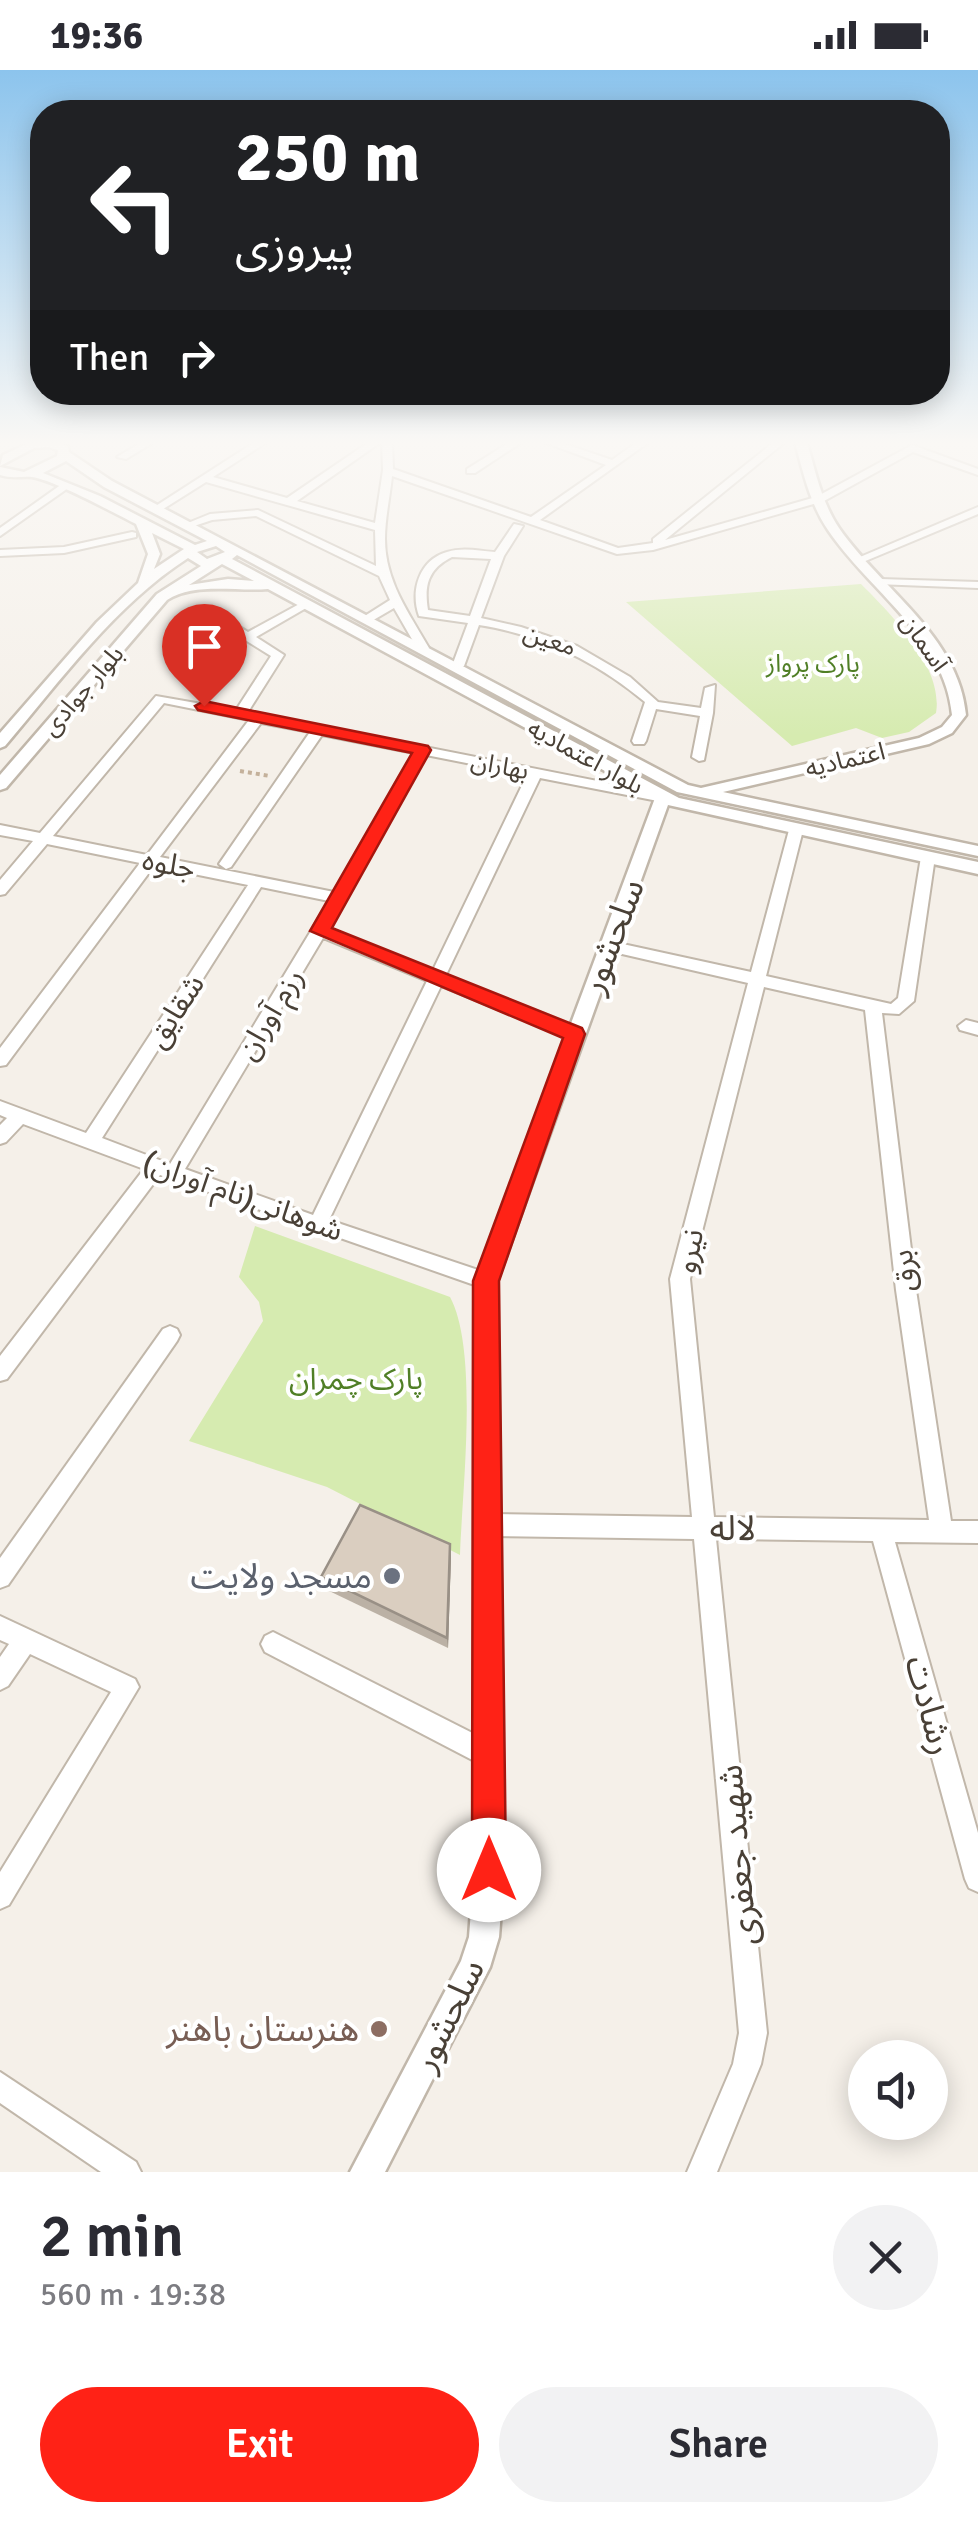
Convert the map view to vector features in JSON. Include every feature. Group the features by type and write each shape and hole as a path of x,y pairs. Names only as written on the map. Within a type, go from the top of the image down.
{"street":[{"path":"0,553 64,550 100,540"},
{"path":"138,588 154,554 144,540"},
{"path":"163,540 192,551 197,562 222,553"},
{"name":"بلوار اعتمادیه","path":"206,540 289,594 663,798 978,868"},
{"path":"312,540 383,574"},
{"path":"382,540 383,574 423,648"},
{"path":"458,666 498,556 511,540"},
{"path":"579,540 617,551 677,540"},
{"path":"649,548 659,540"},
{"name":"آسمان","path":"842,540 924,636 956,690"},
{"path":"859,560 906,540"},
{"name":"بلوار جوادی","path":"0,743 138,588 192,551 222,553"},
{"path":"423,613 418,598 422,580 449,552 498,556"},
{"name":"بلوار اعتمادیه","path":"222,553 366,619 631,763 698,794 978,851"},
{"name":"بلوار جوادی","path":"0,785 162,597 222,553"},
{"path":"880,582 978,586"},
{"path":"162,597 228,583 289,594"},
{"path":"247,637 307,604"},
{"path":"366,619 400,605"},
{"name":"معین","path":"400,605 423,613 537,632 586,651 632,683 652,706"},
{"path":"216,618 278,655 240,714"},
{"path":"699,757 710,688"},
{"name":"اعتمادیه","path":"698,794 931,739 957,719 956,690"},
{"name":"بهاران","path":"44,839 161,699 663,798"},
{"path":"639,741 652,706 708,713"},
{"path":"0,1060 258,717"},
{"path":"226,864 319,729"},
{"name":"رزم آوران","path":"0,1372 165,1169 320,931 422,750"},
{"path":"318,1224 536,772"},
{"name":"سلحشور","path":"367,2172 462,1998 484,1937 489,1755 486,1281 663,798"},
{"name":"جلوه","path":"0,830 338,898"},
{"name":"نیرو","path":"706,1528 680,1279 796,830"},
{"path":"0,890 44,839"},
{"path":"609,946 873,1009 893,1010 906,1001 928,857"},
{"name":"شقایق","path":"92,1139 258,882"},
{"path":"320,931 575,1034"},
{"name":"برق","path":"873,1009 906,1290 942,1532"},
{"name":"شوهانی(نام آوران)","path":"0,1108 486,1281"},
{"path":"0,1138 20,1115"},
{"path":"0,1578 170,1335"},
{"name":"لاله","path":"489,1525 977,1534"},
{"name":"شهید جعفری","path":"702,2172 747,2064 753,2033 706,1528"},
{"name":"رشادت","path":"881,1530 978,1880"},
{"path":"0,1628 127,1687 0,1896"},
{"path":"0,1678 26,1640"},
{"path":"274,1644 489,1755"},
{"path":"0,2086 126,2172"}],"path":[{"path":"220,767 285,779"}],"green space":[{"name":"پارک پرواز","path":"861,584 900,626 924,660 936,695 936,713 909,732 882,738 856,728 792,746 626,602"},
{"name":"پارک چمران","path":"255,1226 450,1297 459,1321 466,1385 460,1555 327,1487 189,1441 263,1321 259,1302 239,1277"}],"building":[{"path":"360,1505 450,1544 447,1638 321,1577"}],"place":[{"name":"مسجد ولایت","path":"392,1576"},
{"name":"هنرستان باهنر","path":"379,2029"}],"route":[{"path":"204,706 422,750 320,931 575,1034 486,1281 489,1870"}]}
